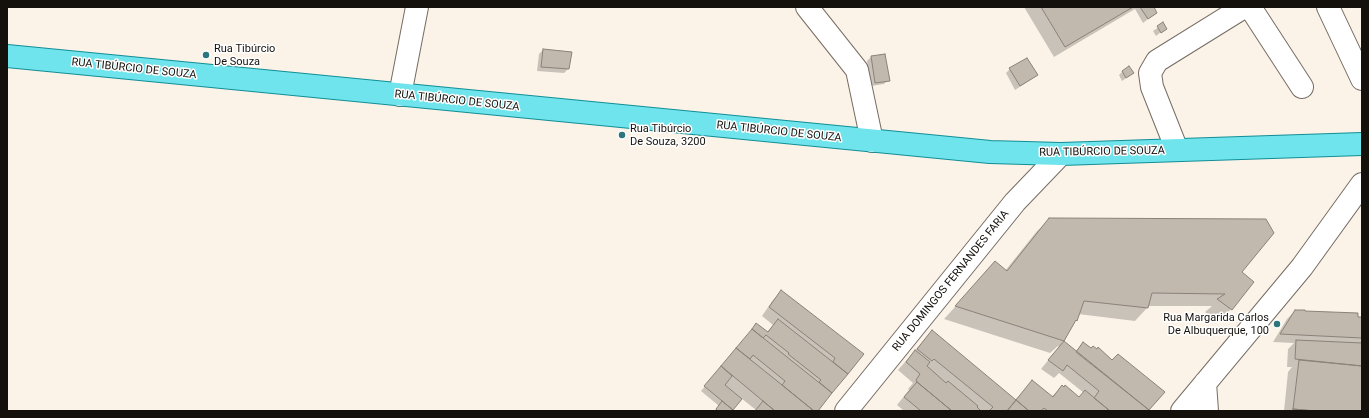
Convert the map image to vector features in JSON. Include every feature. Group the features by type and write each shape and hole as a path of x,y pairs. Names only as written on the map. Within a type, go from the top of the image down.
{"main road":[{"name":"RUA TIBÚRCIO DE SOUZA","path":"7,56 990,152 1061,154 1362,144"}],"street":[{"path":"400,95 417,7"},
{"path":"807,7 857,70 872,141"},
{"path":"1177,150 1152,86 1150,73 1157,61 1244,7"},
{"path":"1250,7 1302,87"},
{"path":"1328,7 1362,79"},
{"name":"RUA DOMINGOS FERNANDES FARIA","path":"846,411 1015,202 1061,154"},
{"path":"1182,411 1302,267 1362,184"},
{"path":"1205,383 1207,411"}],"building":[{"path":"1041,7 1133,7 1065,47"},
{"path":"1140,7 1154,7 1157,13 1148,19"},
{"path":"1163,22 1167,29 1161,33 1157,26"},
{"path":"543,49 572,52 569,69 541,67"},
{"path":"885,54 890,81 875,83 871,56"},
{"path":"1027,58 1038,75 1020,86 1009,68"},
{"path":"1129,66 1134,73 1126,78 1122,71"},
{"path":"1049,218 1266,219 1274,233 1242,272 1254,282 1232,310 1217,299 1225,294 1152,293 1148,308 1084,301 1077,321 1076,320 1064,341 955,306 995,261 1007,271"},
{"path":"781,290 864,354 848,374 833,362 835,358 769,307"},
{"path":"1295,310 1358,313 1358,317 1362,317 1362,338 1280,334"},
{"path":"778,319 848,374 832,393 819,382 821,380 788,354 789,353 766,335 763,338 752,329 756,323 768,332"},
{"path":"752,329 832,393 818,411 814,411 782,385 785,381 753,355 750,359 736,348"},
{"path":"932,330 1016,400 1007,411 990,410 993,407 934,359 932,361 917,349"},
{"path":"1296,340 1362,343 1362,366 1295,359"},
{"path":"1064,341 1149,410 1110,411 1094,398 1099,391 1067,365 1063,371 1048,360"},
{"path":"1083,342 1091,348 1093,346 1097,349 1098,347 1112,360 1118,354 1165,392 1149,410 1076,352"},
{"path":"736,348 814,411 775,411 721,366"},
{"path":"915,350 930,362 927,366 946,383 948,381 978,406 977,407 981,411 952,411 917,382 916,380 920,374 906,362"},
{"path":"1299,360 1362,366 1362,411 1315,411 1293,409"},
{"path":"721,366 732,376 725,385 742,399 733,410 704,386"},
{"path":"1032,380 1053,397 1062,385 1064,387 1065,385 1079,397 1085,390 1110,411 1048,411 1044,408 1041,411 1029,411 1016,400"},
{"path":"917,382 952,411 921,411 904,397"},
{"path":"1016,400 1029,411 1007,411"},
{"path":"722,401 734,411 718,411 716,409"},
{"path":"763,401 775,411 755,411"},
{"path":"1293,409 1315,411 1293,411"}],"place":[{"name":"Rua Tibúrcio De Souza","path":"206,55"},
{"name":"Rua Tibúrcio De Souza, 3200","path":"622,135"},
{"name":"Rua Margarida Carlos De Albuquerque, 100","path":"1277,324"}]}
